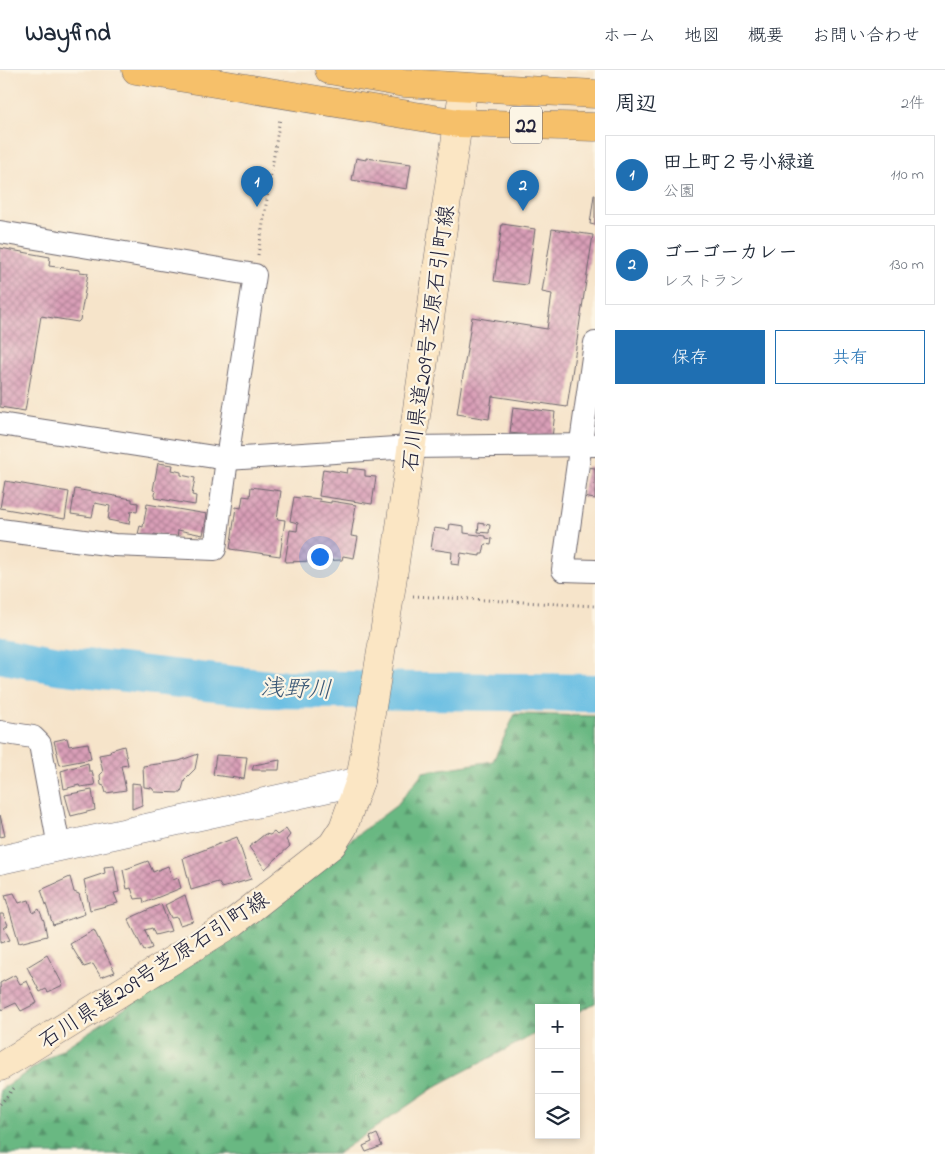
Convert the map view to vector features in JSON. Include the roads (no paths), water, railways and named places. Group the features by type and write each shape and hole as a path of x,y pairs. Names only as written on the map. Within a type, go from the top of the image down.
{"main road":[{"name":"22","path":"136,70 458,123 595,127"},
{"name":"22","path":"329,70 404,82 466,78 595,94"},
{"name":"石川県道209号芝原石引町線","path":"0,1067 234,922 332,845 343,828 360,781 367,737 402,593 411,447 466,78"}],"street":[{"path":"0,232 255,275 215,549 114,545 0,530"},
{"path":"595,343 588,445 563,570 595,571"},
{"path":"0,424 227,459 411,447 588,445"},
{"path":"0,732 33,737 40,744 58,847"},
{"path":"0,860 360,781"}],"waterway":[{"name":"浅野川","path":"0,654 58,665 269,689 595,693"}],"place":[{"name":"田上町２号小緑道","path":"257,207"},
{"name":"ゴーゴーカレー","path":"523,211"}]}
